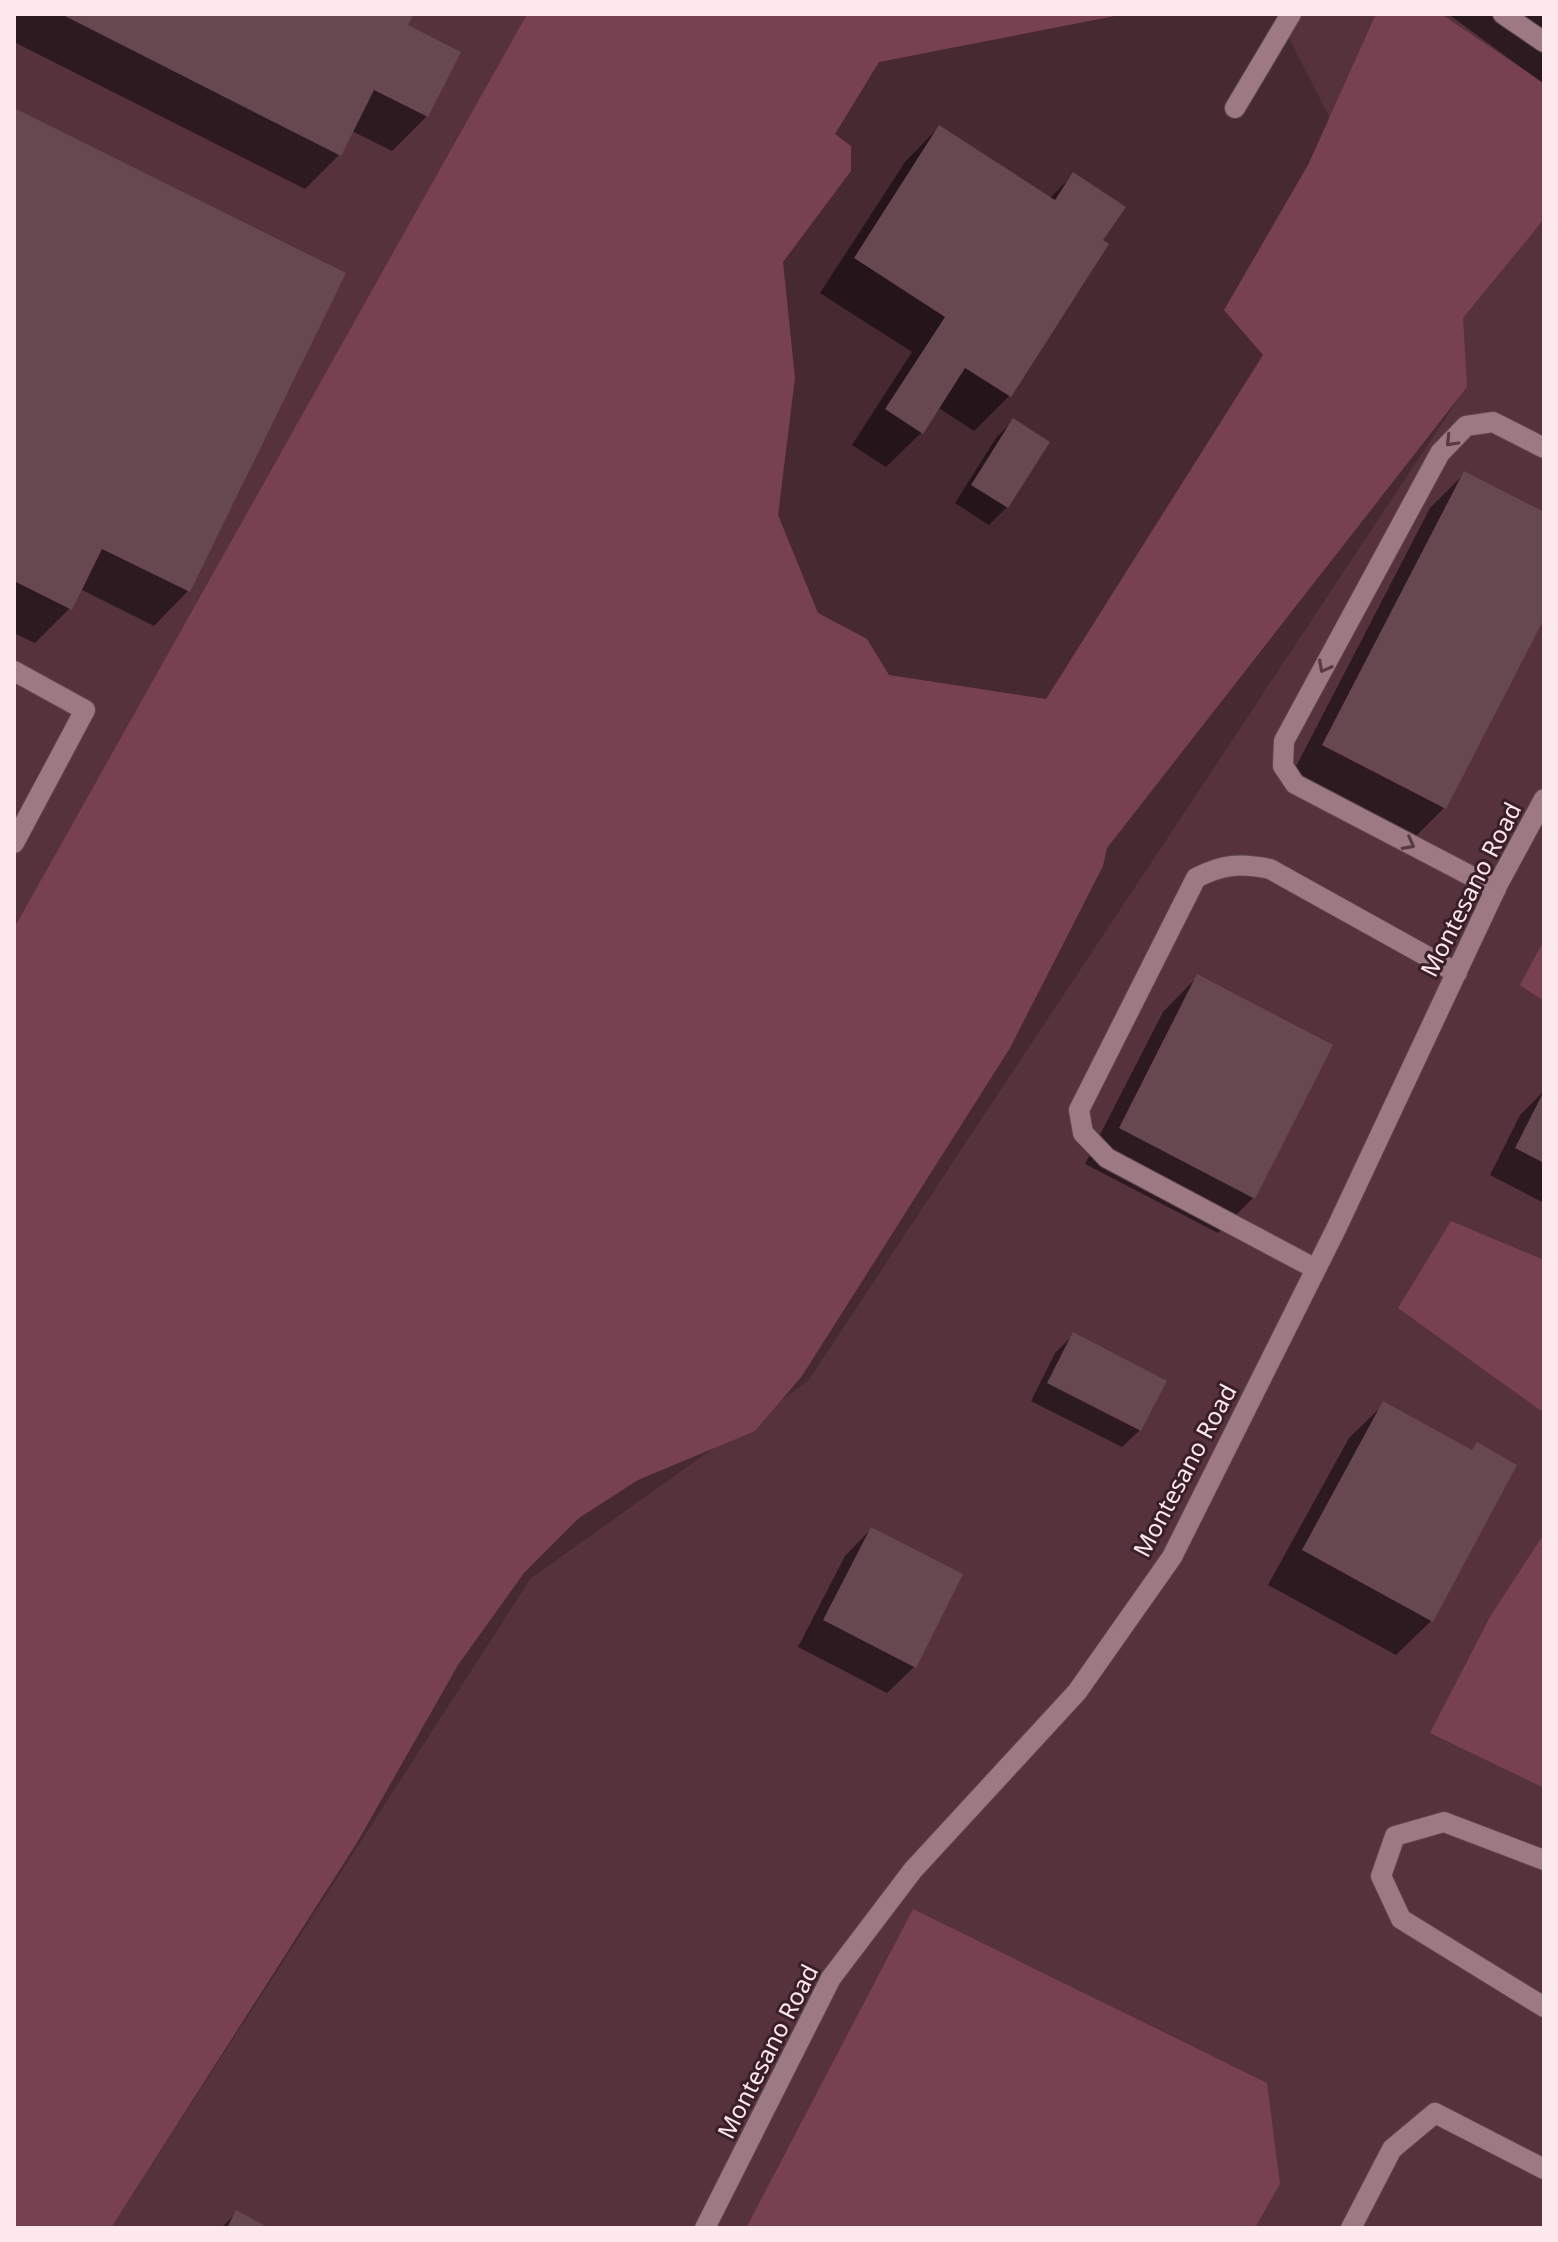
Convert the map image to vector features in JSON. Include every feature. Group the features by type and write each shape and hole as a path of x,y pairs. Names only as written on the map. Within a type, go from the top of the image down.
{"street":[{"path":"1235,108 1291,14"},
{"path":"1503,14 1544,42"},
{"path":"1496,889 1295,784 1283,766 1284,741 1440,453 1466,426 1493,422 1544,448"},
{"path":"14,671 85,710 14,843"},
{"name":"Montesano Road","path":"705,2228 831,1978 913,1870 1077,1692 1172,1557 1316,1269 1496,889 1544,799"},
{"path":"1316,1269 1107,1158 1083,1133 1079,1110 1196,878 1216,868 1245,864 1270,869 1457,973"},
{"path":"1544,1860 1444,1822 1395,1836 1381,1876 1401,1919 1544,2007"},
{"path":"1351,2228 1392,2149 1435,2113 1544,2169"}],"shaded area":[{"path":"14,14 527,14 14,928"},
{"path":"527,14 1125,14 879,62 835,134 851,146 851,171 783,262 795,378 778,515 818,613 867,639 889,675 1046,699 1263,355 1224,310 1308,165 1376,14 1441,14 1544,83 1544,219 1463,318 1467,387 1107,848 1103,866 1010,1048 802,1376 755,1431 638,1480 579,1518 524,1573 458,1665 358,1841 111,2228 14,2228 14,928"},
{"path":"1277,14 1544,14 1544,2228 1255,2228 1280,2184 913,1909 746,2228 111,2228 531,1578 808,1381 1466,387"},
{"path":"1544,940 1544,1001 1520,985"},
{"path":"1451,1221 1544,1260 1544,1413 1398,1308"},
{"path":"1544,1534 1544,1788 1430,1733 1491,1615"},
{"path":"913,1909 1267,2083 1280,2184 1255,2228 746,2228"}],"building":[{"path":"61,14 414,14 408,25 461,52 428,117 374,90 341,156"},
{"path":"14,108 346,273 190,592 102,549 72,610 14,581"},
{"path":"939,125 1055,200 1073,172 1126,207 1103,240 1109,244 1011,397 965,368 923,434 885,409 945,317 854,258"},
{"path":"1013,418 1050,442 1008,508 971,485"},
{"path":"1464,471 1544,512 1544,619 1446,809 1322,745"},
{"path":"1197,974 1333,1045 1255,1199 1119,1128"},
{"path":"1544,1091 1544,1163 1515,1148"},
{"path":"1073,1332 1167,1381 1141,1431 1047,1383"},
{"path":"1383,1401 1472,1450 1477,1442 1517,1465 1433,1622 1302,1550"},
{"path":"871,1527 963,1574 916,1668 823,1620"},
{"path":"236,2210 269,2228 227,2228"}]}
